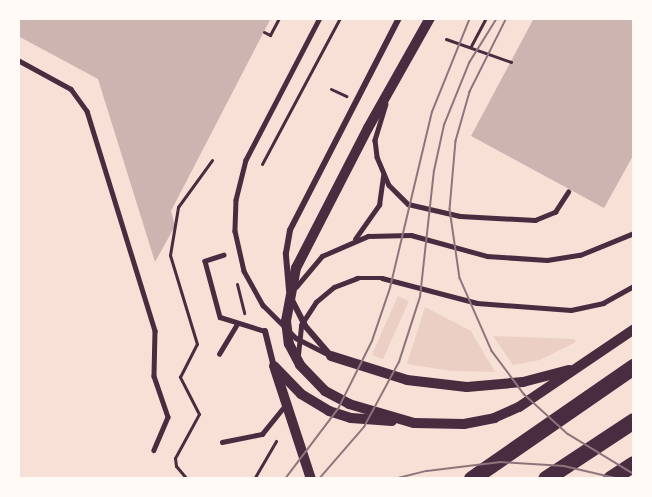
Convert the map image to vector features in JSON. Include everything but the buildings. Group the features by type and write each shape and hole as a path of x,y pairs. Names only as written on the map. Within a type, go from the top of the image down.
{"highway":[{"path":"472,479 634,367"},
{"path":"546,479 634,421"},
{"path":"612,479 634,465"}],"street":[{"path":"399,18 298,211 286,253 286,276 295,308 332,356 407,380 467,387 523,382 580,366"},
{"path":"414,423 335,398 300,365 287,336 287,299 310,238 430,18"},
{"path":"274,366 301,394 329,411 351,418 456,425 494,418 534,399 634,329"},
{"path":"265,331 285,406 311,479"}],"lane":[{"path":"320,18 246,160 238,186 235,231 244,272 263,305 296,338 332,356"},
{"path":"18,60 71,89 87,111 155,331 154,376 168,417 153,450"},
{"path":"356,239 378,206 383,175 375,140 390,93"},
{"path":"383,175 408,204 460,216 525,220 546,218 560,207 568,192"},
{"path":"287,299 313,264 356,239 411,235 487,256 547,260 580,255 634,233"},
{"path":"224,255 205,261 220,317 265,331"},
{"path":"300,365 298,335 307,314 324,294 357,278 382,278 477,303 571,310 603,303 634,285"},
{"path":"219,354 237,324"},
{"path":"222,442 262,434 285,406"}],"path":[{"path":"264,32 270,35 279,18"},
{"path":"262,164 340,18"},
{"path":"471,46 486,18"},
{"path":"446,39 511,62"},
{"path":"331,89 355,101"},
{"path":"187,479 176,466 175,458 199,414 180,377 197,344 170,255 178,207 212,160"},
{"path":"236,281 244,314"},
{"path":"254,479 276,441"}],"shaded area":[{"path":"398,296 409,301 383,359 372,354"},
{"path":"425,307 471,331 495,372 451,371 407,364"},
{"path":"493,336 574,339 576,342 540,360 513,365"}],"tram line":[{"path":"285,479 338,409 372,341 390,288 432,112 470,18"},
{"path":"319,479 364,427 399,362 420,297 434,171 444,125 469,63 497,18"},
{"path":"507,18 470,92 456,141 450,209 460,278 492,351 524,394 568,434 634,474"},
{"path":"394,479 427,471 500,462 564,466 620,479"}]}
